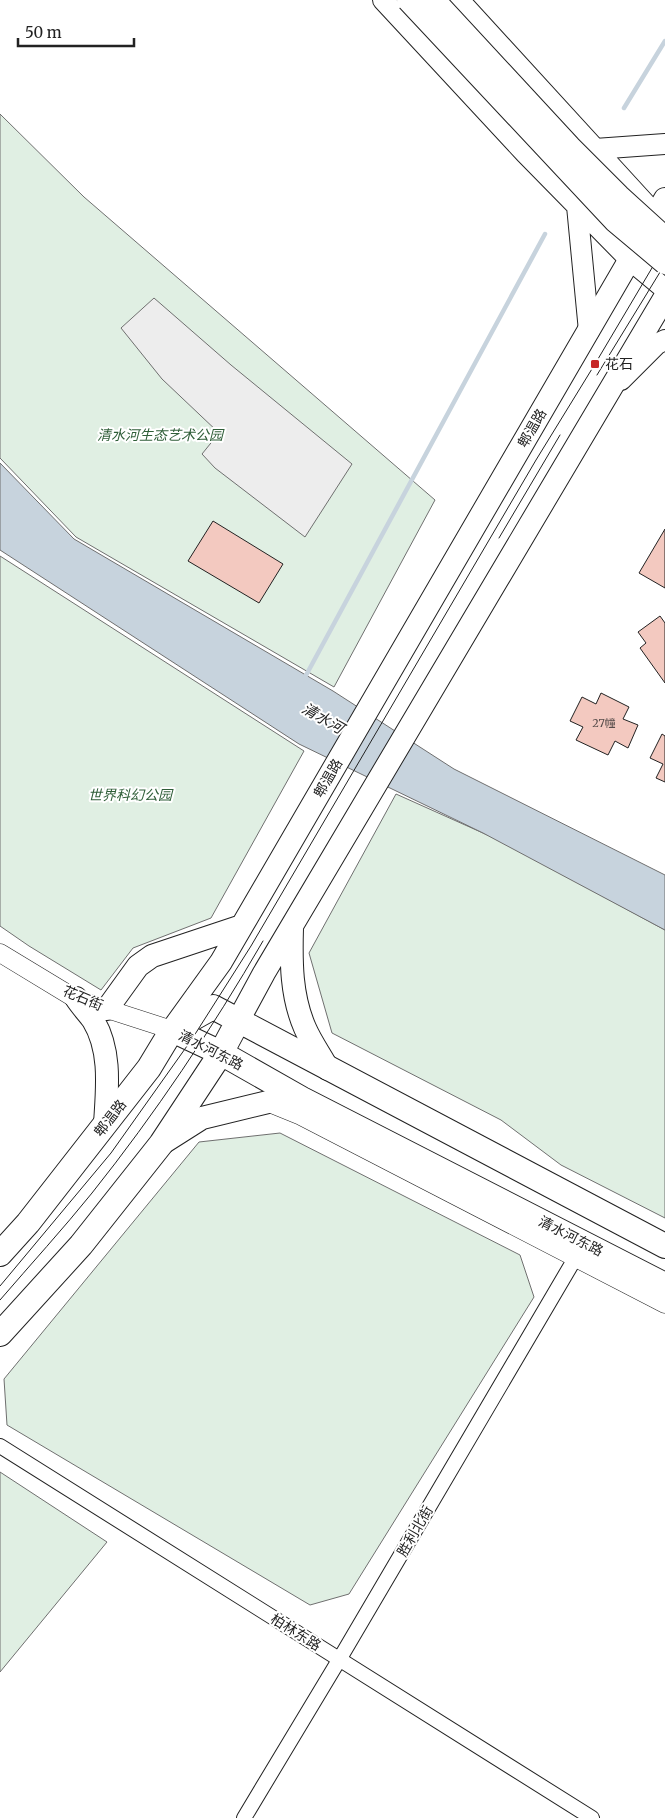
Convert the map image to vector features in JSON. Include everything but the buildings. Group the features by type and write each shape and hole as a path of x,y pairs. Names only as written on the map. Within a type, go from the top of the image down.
{"highway":[{"name":"清水河东路","path":"172,1030 213,1007 238,1022 665,1246"},
{"path":"0,1334 81,1245 161,1144 221,1053 238,1022"},
{"name":"清水河东路","path":"172,1030 221,1053 580,1250 665,1284"},
{"name":"郫温路","path":"0,1254 28,1223 149,1068 172,1030"}],"main road":[{"path":"384,0 525,153 630,260 665,289"},
{"path":"408,0 615,221 665,263"},
{"path":"434,0 570,147 665,238"},
{"path":"459,0 595,149 662,213"},
{"path":"595,149 665,144"},
{"path":"577,206 589,331"},
{"name":"郫温路","path":"172,1030 221,962 630,260 662,213"},
{"path":"238,1022 292,925 665,297"},
{"path":"606,396 657,344 665,340"},
{"path":"292,925 291,968 294,993 305,1029 328,1069"},
{"path":"107,1009 138,966 152,956 242,926"},
{"path":"76,998 93,1022 102,1042 108,1079 105,1124"},
{"path":"161,1144 202,1118 268,1102 302,1099"}],"street":[{"name":"花石街","path":"0,954 76,998 172,1030"},
{"path":"268,1102 580,1250 665,1304"},
{"name":"胜利北街","path":"244,1818 580,1250"},
{"name":"柏林东路","path":"0,1446 592,1818"}],"green space":[{"name":"清水河生态艺术公园","path":"0,114 84,197 435,500 334,687 76,537 0,458"},
{"name":"世界科幻公园","path":"0,556 304,751 211,918 133,948 101,990 0,926"},
{"path":"396,794 503,842 665,930 665,1218 561,1165 501,1120 332,1033 309,953"},
{"path":"280,1133 520,1255 534,1297 349,1594 310,1605 7,1425 4,1379 199,1142"},
{"path":"0,1472 107,1542 0,1672"}],"shaded area":[{"path":"154,298 231,365 352,464 305,537 215,468 202,454 219,433 162,379 121,328"}],"water":[{"name":"清水河","path":"0,463 74,539 333,691 454,769 665,875 665,930 483,833 299,744 0,550"}],"waterway":[{"path":"624,108 665,41"},
{"path":"304,679 545,234"}],"tram line":[{"path":"0,1286 111,1153 192,1039 251,946 536,460 665,246"},
{"path":"597,375 665,264"},
{"path":"499,538 560,435"},
{"path":"0,1300 81,1206 138,1133 203,1039 263,941"}],"place":[{"name":"花石","path":"595,364"}]}
